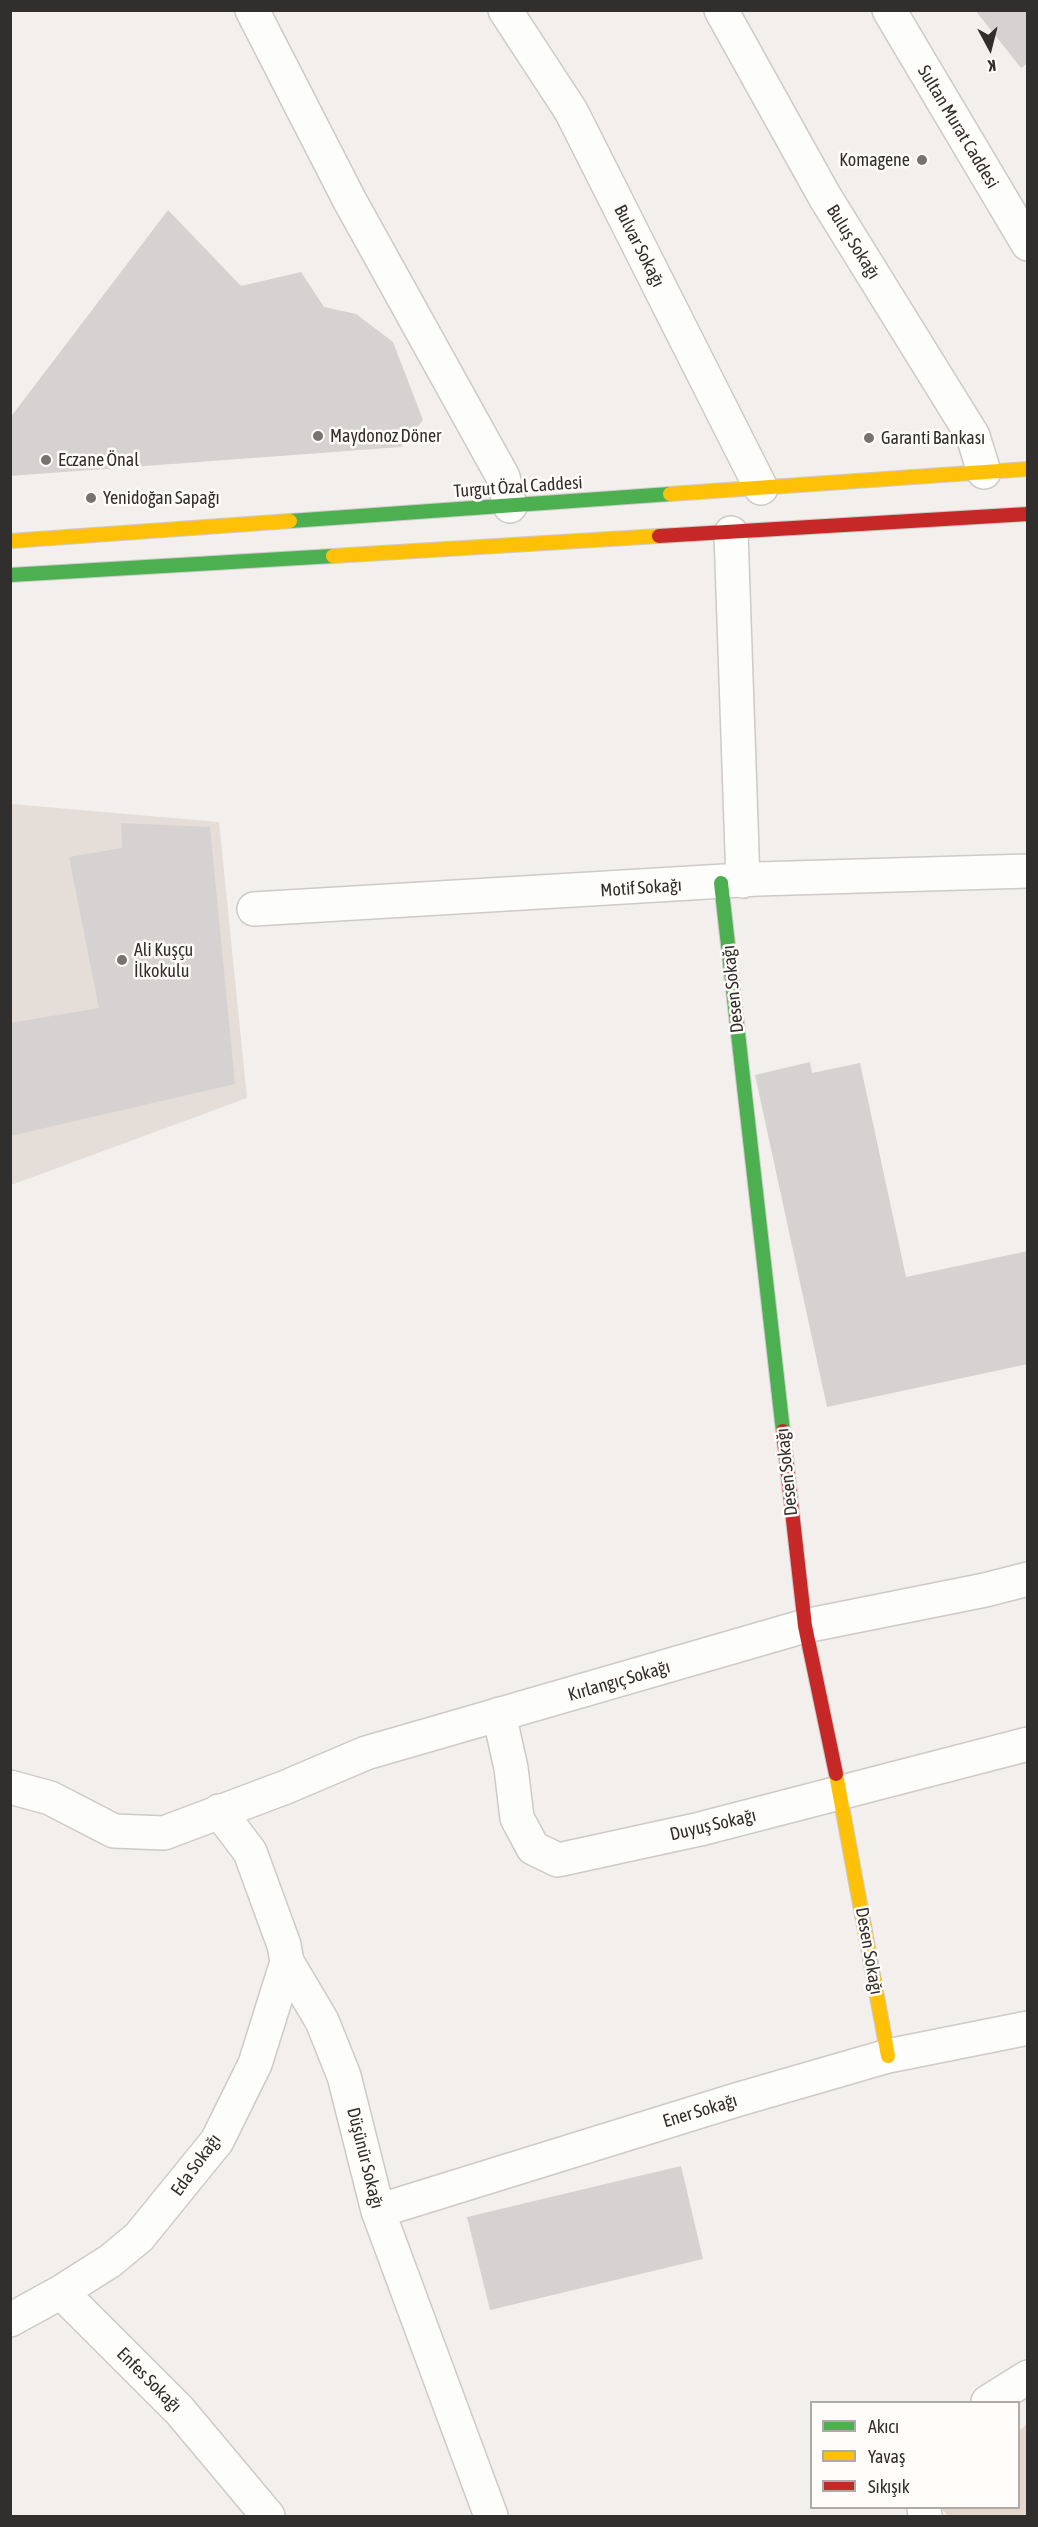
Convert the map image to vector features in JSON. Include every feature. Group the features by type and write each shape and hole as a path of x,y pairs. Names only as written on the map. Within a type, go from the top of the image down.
{"main road":[{"name":"Turgut Özal Caddesi","path":"10,541 1028,469"},
{"path":"10,575 1028,514"},
{"name":"Desen Sokağı","path":"732,882 805,1626 840,1794 888,2056"}],"street":[{"path":"252,10 350,201 503,477 510,506"},
{"name":"Bulvar Sokağı","path":"505,10 571,111 761,488"},
{"name":"Buluş Sokağı","path":"721,10 825,197 973,436 984,472"},
{"name":"Sultan Murat Caddesi","path":"889,10 1028,244"},
{"name":"Desen Sokağı","path":"731,533 732,882"},
{"name":"Motif Sokağı","path":"254,909 732,882 1028,871"},
{"name":"Kırlangıç Sokağı","path":"10,1787 50,1798 114,1831 164,1833 286,1787 366,1753 805,1626 985,1590 1028,1579"},
{"name":"Duyuş Sokağı","path":"500,1714 518,1818 533,1848 558,1860 700,1829 1028,1744"},
{"name":"Düşünür Sokağı","path":"219,1811 250,1852 281,1935 287,1962 322,2021 344,2076 378,2211 491,2517"},
{"name":"Eda Sokağı","path":"61,2292 110,2261 139,2237 217,2141 255,2064 287,1962"},
{"name":"Ener Sokağı","path":"378,2211 736,2100 888,2056 1028,2028"},
{"path":"10,2320 61,2292"},
{"name":"Enfes Sokağı","path":"61,2292 180,2411 268,2517"},
{"path":"991,2401 1028,2377"}],"shaded area":[{"name":"Ali Kuşçu İlkokulu","path":"11,804 219,822 247,1098 11,1185"},
{"path":"1027,2424 1027,2516 948,2516 942,2509 1020,2509 1020,2430"}],"building":[{"path":"975,10 1028,10 1028,63 1021,68"},
{"path":"168,210 241,286 301,272 324,307 356,314 393,342 423,420 401,447 10,476 10,418"},
{"name":"Ali Kuşçu İlkokulu","path":"121,823 210,827 235,1084 10,1136 10,1023 99,1008 69,857 122,848"},
{"path":"810,1062 812,1073 860,1063 906,1277 1028,1251 1028,1364 827,1407 755,1075"},
{"path":"681,2166 703,2259 490,2310 467,2217"}],"traffic: fast":[{"path":"290,521 670,494"},
{"path":"10,575 333,556"},
{"path":"721,883 783,1431"}],"traffic: slow":[{"path":"670,494 1028,469"},
{"path":"10,541 290,521"},
{"path":"333,556 659,536"},
{"path":"836,1774 888,2056"}],"traffic: jam":[{"path":"659,536 1028,514"},
{"path":"783,1431 805,1626 836,1774"}],"place":[{"name":"Komagene","path":"922,160"},
{"name":"Maydonoz Döner","path":"318,436"},
{"name":"Garanti Bankası","path":"869,438"},
{"name":"Eczane Önal","path":"46,460"},
{"name":"Yenidoğan Sapağı","path":"91,498"},
{"name":"Ali Kuşçu İlkokulu","path":"122,960"}]}
